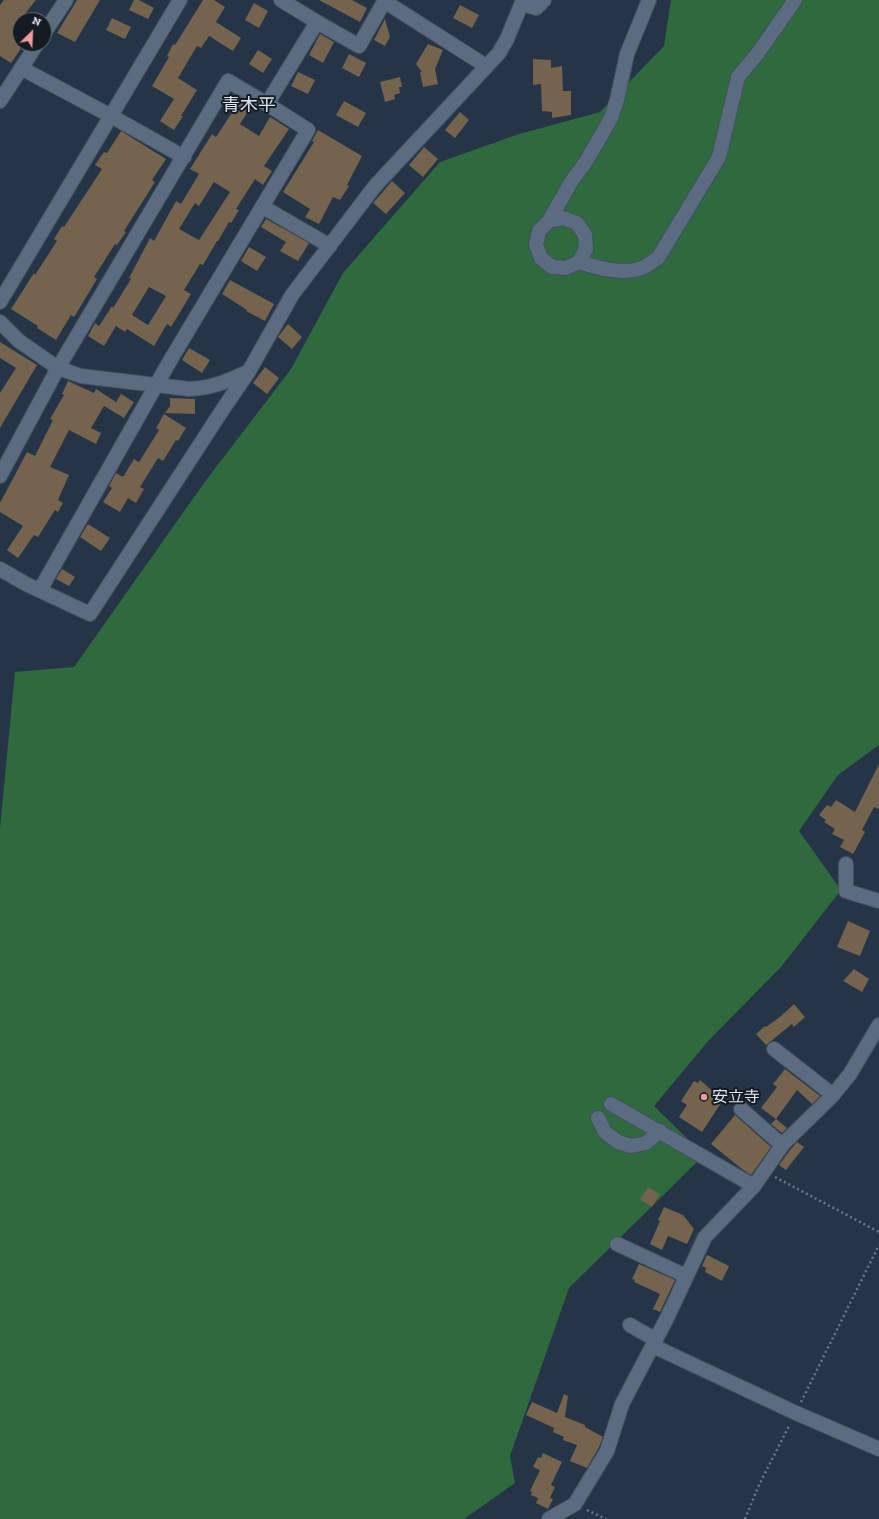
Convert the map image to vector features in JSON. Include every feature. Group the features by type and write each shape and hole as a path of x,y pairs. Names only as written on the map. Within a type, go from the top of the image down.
{"street":[{"path":"52,21 66,0"},
{"path":"0,302 180,0"},
{"path":"282,0 358,46 385,1 486,66"},
{"path":"0,569 90,614 249,371 292,295 375,186 499,53 522,2 536,8 544,0"},
{"path":"549,221 563,218 577,223 585,235 586,249 579,262 566,268 552,267 541,258 536,245 537,238 539,231 549,221 571,182 587,160 611,118 617,100 627,54 649,0"},
{"path":"579,262 598,268 624,271 642,268 658,258 719,157 738,77 758,53 795,0"},
{"path":"267,104 317,22"},
{"path":"0,101 32,52"},
{"path":"21,68 184,157"},
{"path":"0,476 58,368 228,81 308,130 157,384 40,590"},
{"path":"263,207 330,246"},
{"path":"0,322 19,342 58,368 81,376 189,389 207,388 226,383 249,371"},
{"path":"846,864 846,891 879,902"},
{"path":"549,1519 575,1504 607,1451 622,1404 654,1343 705,1237 754,1186 782,1146 833,1095 850,1074 879,1025"},
{"path":"774,1049 833,1095"},
{"path":"611,1104 754,1186"},
{"path":"741,1109 782,1146"},
{"path":"598,1118 605,1132 618,1142 631,1146 646,1143 660,1131"},
{"path":"617,1244 686,1276"},
{"path":"630,1325 654,1343 796,1413 879,1449"}],"path":[{"path":"764,1172 879,1232"},
{"path":"745,1519 759,1485 879,1245"},
{"path":"575,1504 606,1519"}],"green space":[{"path":"671,0 879,0 879,745 838,775 799,831 841,890 781,967 709,1040 654,1106 704,1155 569,1288 510,1456 515,1483 464,1519 0,1519 0,828 15,672 74,667 204,483 291,369 343,273 440,162 516,135 600,112 664,46"}],"building":[{"path":"4,0 36,0 26,12 12,12 12,52 19,52 11,63 0,56 0,5"},
{"path":"77,0 100,0 75,42 57,33"},
{"path":"134,0 139,0 154,8 148,19 129,10"},
{"path":"203,0 214,0 225,7 216,22 241,38 233,51 209,36 201,48 197,46 178,78 197,90 174,130 160,121 174,99 152,86 169,57 167,56 173,44 175,45"},
{"path":"319,0 352,0 367,8 360,22"},
{"path":"254,3 268,11 259,28 245,20"},
{"path":"460,5 479,15 472,28 453,18"},
{"path":"112,18 131,27 125,39 106,30"},
{"path":"385,19 390,37 385,46 374,40"},
{"path":"320,34 334,42 323,63 309,55"},
{"path":"428,44 443,50 435,69 438,84 423,87 420,72 422,72 416,64"},
{"path":"258,50 272,59 263,73 249,64"},
{"path":"349,54 366,63 359,77 342,68"},
{"path":"533,59 551,60 551,68 562,66 563,91 571,91 571,115 552,118 552,112 542,111 541,84 533,85"},
{"path":"298,72 315,80 308,94 291,86"},
{"path":"400,77 402,87 399,87 400,93 394,95 395,99 385,102 380,82"},
{"path":"233,94 252,105 240,124 259,136 270,117 289,129 264,166 272,171 263,185 255,179 236,209 239,210 231,223 229,222 203,265 200,264 184,290 191,294 171,327 167,324 154,346 127,329 125,332 116,326 104,346 88,336 95,323 99,326 112,306 113,308 131,279 129,278 150,238 154,241 176,201 181,204 199,174 190,169 212,134 216,137 233,111 225,106","holes":["214,182 230,192 199,240 179,229 195,203 199,206","149,287 166,296 148,325 132,315"]},
{"path":"344,101 366,113 358,127 336,115"},
{"path":"460,112 469,120 455,138 445,130"},
{"path":"318,130 362,156 347,185 349,186 340,200 333,197 319,224 305,217 310,209 283,192 314,142 312,141"},
{"path":"121,131 166,159 152,180 155,182 124,231 126,232 117,245 115,244 94,277 97,279 82,304 74,317 71,315 56,340 37,328 38,326 11,309 57,241 54,239 62,226 64,227 102,169 95,165 104,152 107,153"},
{"path":"424,147 438,159 423,177 409,165"},
{"path":"392,181 405,193 386,214 373,203"},
{"path":"266,219 309,243 298,261 280,251 286,242 261,227"},
{"path":"249,247 266,257 257,271 241,261"},
{"path":"230,280 274,304 265,321 246,311 247,310 222,294"},
{"path":"288,324 302,337 292,349 278,337"},
{"path":"0,342 37,365 0,428 0,393 16,368 0,358"},
{"path":"189,348 210,360 202,373 182,360"},
{"path":"265,367 279,378 267,394 253,383"},
{"path":"68,381 94,393 96,389 116,402 121,394 134,402 124,418 104,406 91,428 101,433 96,444 69,430 50,467 69,475 58,500 63,503 58,512 55,510 38,537 34,535 18,558 7,550 23,526 0,512 0,503 27,452 35,456 53,420 50,419 64,395 62,394"},
{"path":"170,398 195,399 195,414 165,413 170,406"},
{"path":"164,414 186,428 178,441 176,440 163,461 158,458 140,487 144,489 136,503 128,498 120,512 103,502 112,488 109,486 116,473 123,477 134,459 139,462 159,430 156,428"},
{"path":"88,524 110,538 101,551 80,537"},
{"path":"62,569 75,577 69,586 56,579"},
{"path":"879,764 879,809 874,807 862,830 865,832 853,854 840,847 844,840 832,834 835,829 824,822 826,820 819,815 827,805 831,807 836,800 855,812"},
{"path":"848,921 870,931 860,956 837,947"},
{"path":"854,969 869,979 862,992 843,981"},
{"path":"794,1004 805,1017 794,1027 792,1024 766,1045 756,1034 765,1026 766,1027 781,1016"},
{"path":"785,1069 820,1096 812,1104 797,1090 776,1119 761,1108 777,1087 773,1084"},
{"name":"安立寺","path":"700,1080 723,1100 702,1132 679,1117 687,1105 681,1101 694,1081 698,1083"},
{"path":"735,1115 771,1147 751,1175 711,1144"},
{"path":"776,1119 787,1128 782,1133 771,1124"},
{"path":"797,1142 804,1147 786,1170 779,1165"},
{"path":"648,1187 660,1194 652,1207 640,1199"},
{"path":"664,1207 683,1215 694,1229 687,1244 668,1236 662,1250 650,1244 660,1221 658,1220"},
{"path":"707,1255 729,1266 722,1281 705,1272 706,1268 702,1266"},
{"path":"639,1264 675,1280 660,1312 653,1309 660,1294 634,1282 635,1280 632,1279"},
{"path":"564,1394 568,1396 565,1417 585,1425 585,1427 603,1437 587,1468 570,1461 577,1445 563,1440 564,1437 553,1432 554,1428 526,1415 532,1402 557,1413"},
{"path":"543,1453 562,1462 551,1485 555,1487 550,1498 553,1499 548,1509 536,1503 538,1498 531,1495 532,1492 530,1491 540,1470 533,1467 538,1457 541,1458"}],"place":[{"name":"安立寺","path":"704,1097"}],"district":[{"name":"青木平","path":"249,106"}]}
